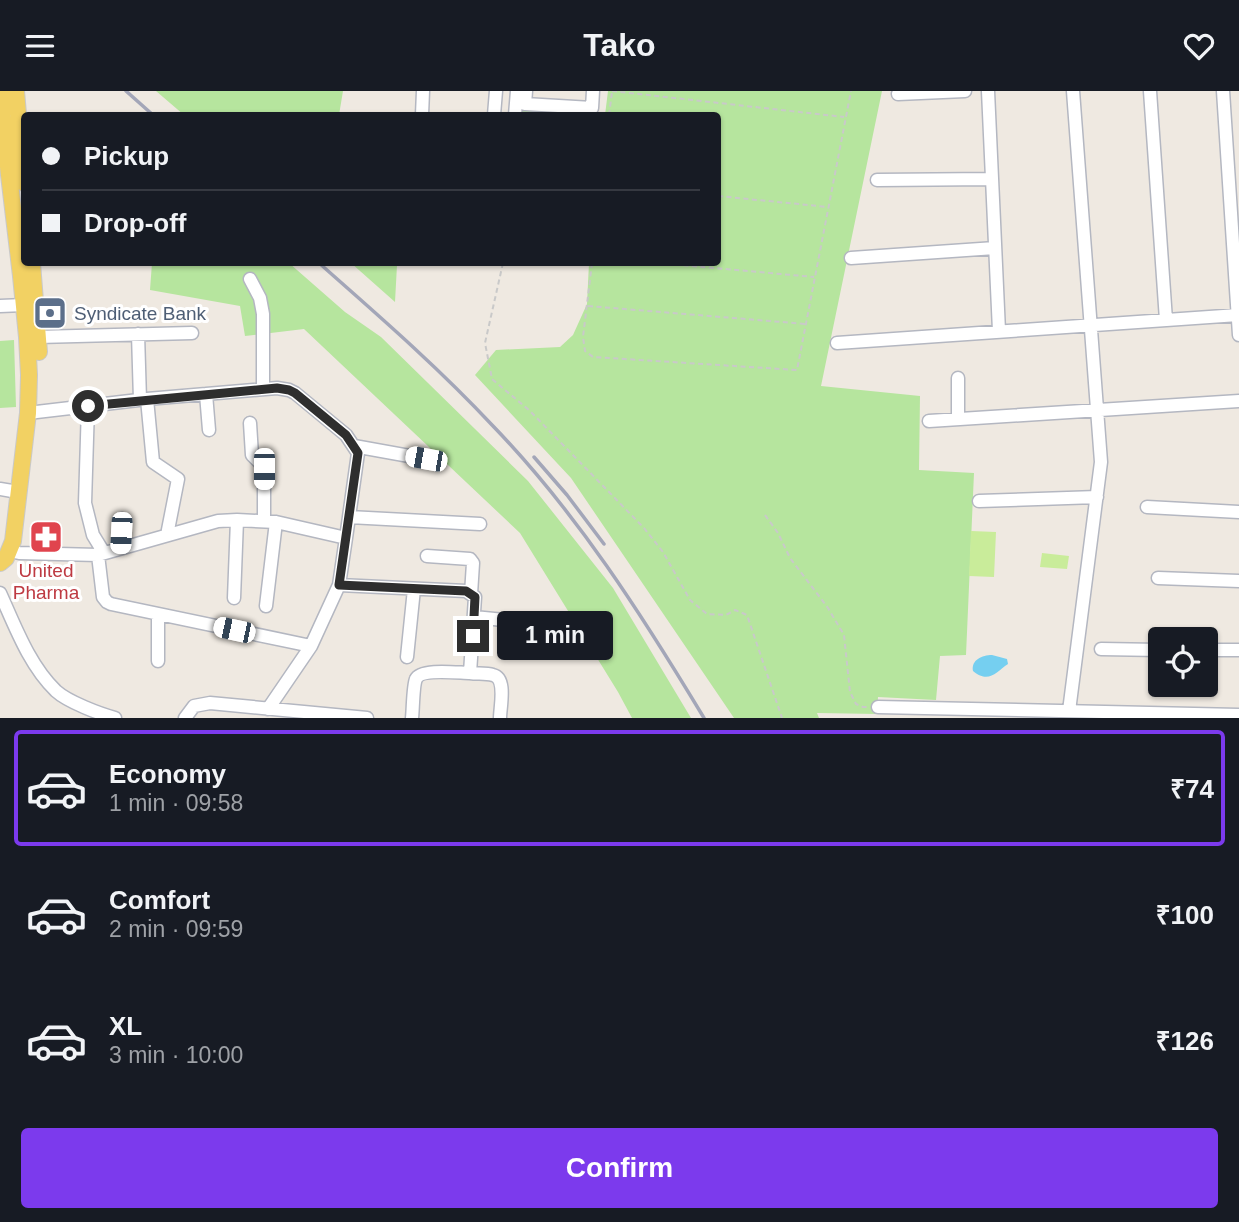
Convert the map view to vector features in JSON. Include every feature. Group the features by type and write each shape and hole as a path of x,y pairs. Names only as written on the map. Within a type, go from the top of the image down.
{"main road":[{"path":"2,91 21,171"},
{"path":"0,571 10,566 18,492 34,412 7,116 16,91"},
{"path":"10,556 23,542 34,412 38,337 32,266"}],"street":[{"path":"422,112 423,91"},
{"path":"494,112 496,91"},
{"path":"516,112 517,91"},
{"path":"526,91 525,104 592,108 593,91"},
{"path":"898,94 965,91"},
{"path":"988,91 999,331"},
{"path":"1069,711 1101,462 1073,91"},
{"path":"1150,91 1166,320"},
{"path":"1223,91 1239,335"},
{"path":"877,180 992,179"},
{"path":"851,258 995,248"},
{"path":"250,279 260,298 263,314 263,389"},
{"path":"0,306 24,305"},
{"path":"837,343 1238,315"},
{"path":"38,337 192,333"},
{"path":"138,334 143,400 153,462 178,479 167,535"},
{"path":"958,378 958,419"},
{"path":"34,412 277,388 295,393 346,435 358,453 339,585 311,646 273,712"},
{"path":"206,394 209,430"},
{"path":"929,421 1239,401"},
{"path":"88,406 85,503 101,554 103,597 107,602 311,646"},
{"path":"250,423 252,455 264,469 270,522 266,606"},
{"path":"354,446 426,459"},
{"path":"0,489 18,492"},
{"path":"979,501 1097,496"},
{"path":"1147,507 1239,512"},
{"path":"349,517 480,524"},
{"path":"121,548 122,519"},
{"path":"234,598 237,520"},
{"path":"10,556 101,554 218,521 270,522 346,538"},
{"path":"427,556 470,559 473,563 471,594"},
{"path":"1158,578 1239,581"},
{"path":"339,585 466,591 471,594 475,597 470,673"},
{"path":"407,657 414,589"},
{"path":"0,593 3,607 34,665 58,693 98,713 115,718"},
{"path":"158,614 158,661"},
{"path":"474,617 564,626"},
{"path":"1101,649 1148,650"},
{"path":"1218,650 1239,650"},
{"path":"412,718 416,679 421,674 430,672 495,675 502,684 500,718"},
{"path":"185,718 194,706 210,703 273,712 367,718"},
{"path":"878,707 930,713 1050,714 1069,711 1128,715 1239,715"}],"path":[{"path":"609,112 612,91 846,117"},
{"path":"592,266 583,337 585,351 593,357 797,370 851,91"},
{"path":"721,196 828,207"},
{"path":"502,266 485,343 492,379 530,411 644,529 663,552 690,600 708,614 726,615 735,610 747,615 782,718"},
{"path":"692,266 815,277"},
{"path":"587,306 806,324"},
{"path":"765,515 778,533 790,558 828,608 844,635 850,692 856,703 863,707 878,707"}],"green space":[{"path":"156,91 343,91 340,112 180,112"},
{"path":"608,91 882,91 821,386 920,396 919,470 974,473 966,655 940,656 936,700 878,697 877,714 817,713 819,718 734,718 571,478 475,375 496,350 560,347 573,335 587,304 589,266 721,266 721,112 605,112"},
{"path":"521,108 569,112 521,112"},
{"path":"152,266 292,266 345,312 381,337 528,481 613,588 691,718 632,718 520,533 304,329 245,336 240,306 150,290"},
{"path":"354,266 397,266 395,302"},
{"path":"14,340 16,407 0,408 0,341"},
{"path":"971,531 996,532 994,577 969,576"},
{"path":"1042,553 1069,556 1067,569 1040,567"}],"water":[{"path":"992,655 1007,659 1008,664 988,677 973,671 978,659"}],"railway":[{"path":"126,91 150,112"},
{"path":"322,266 430,363 524,459 607,566 704,718"},
{"path":"534,457 604,544"}],"place":[{"name":"Syndicate Bank","path":"50,313"},
{"name":"United Pharma","path":"46,537"}],"route":[{"path":"88,406 277,388 295,393 346,435 358,453 339,585 466,591 475,597 473,636"}]}
